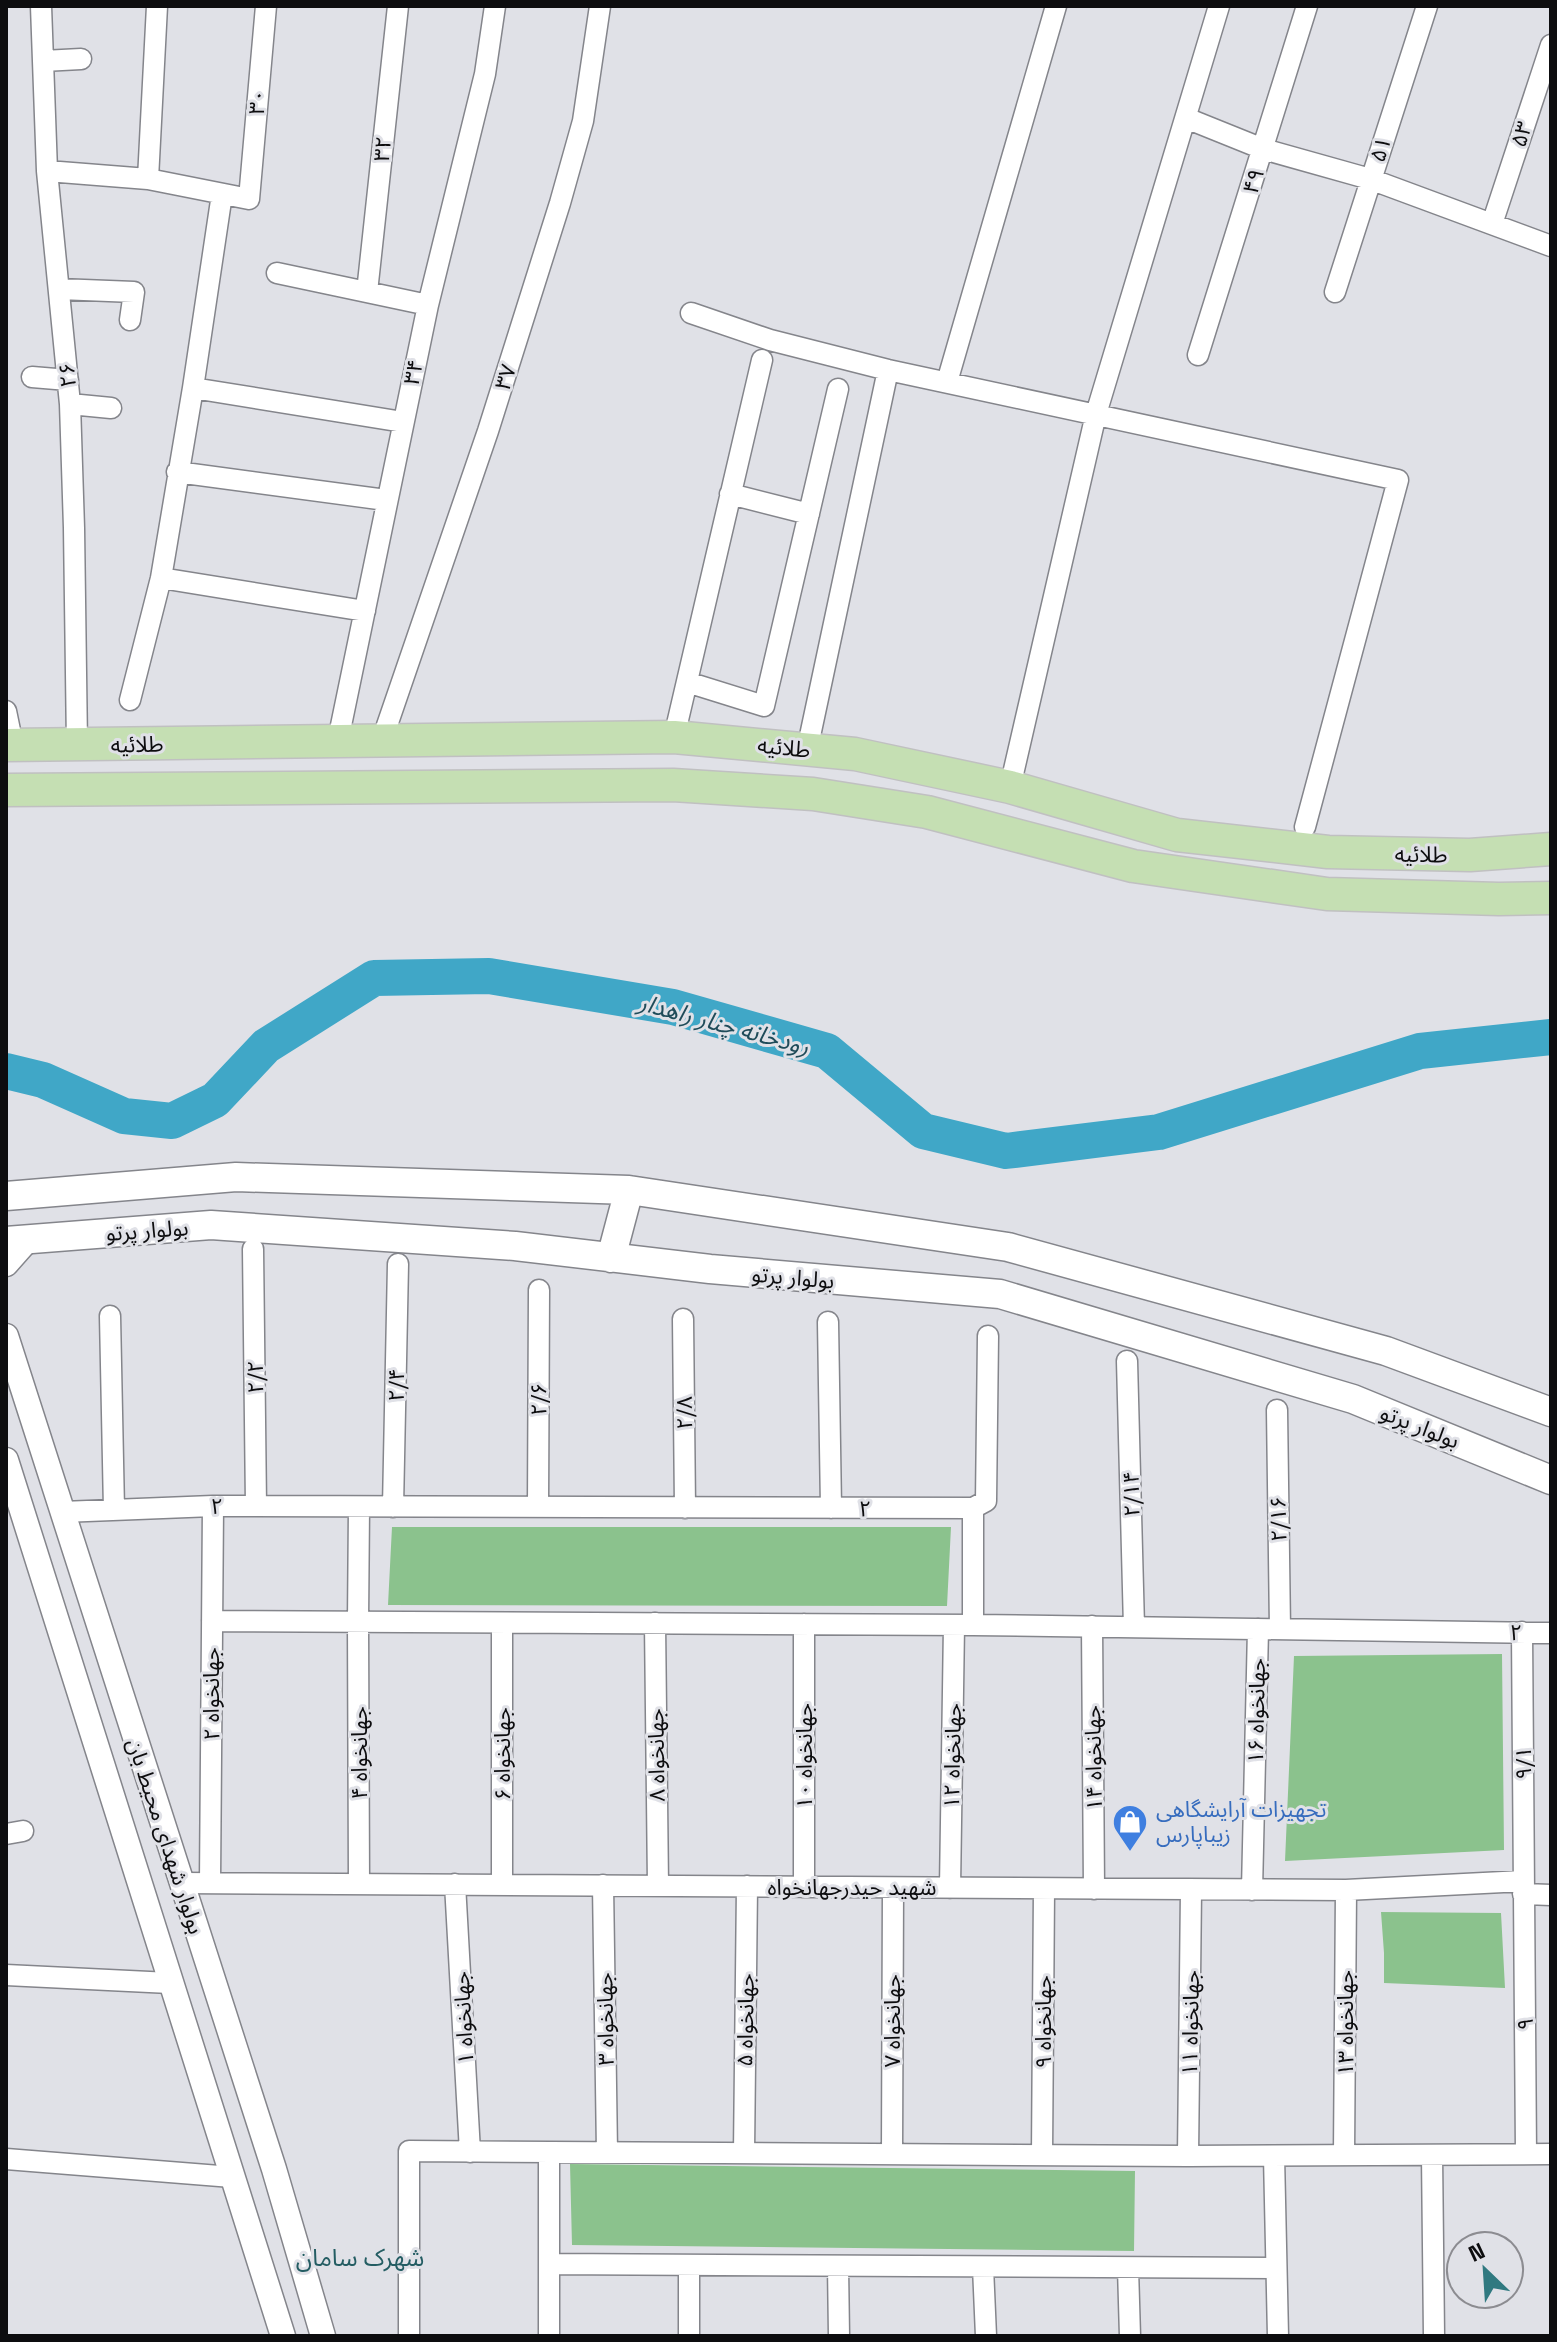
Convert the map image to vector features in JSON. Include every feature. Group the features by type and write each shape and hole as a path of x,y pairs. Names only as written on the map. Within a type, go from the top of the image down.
{"main road":[{"name":"طلائیه","path":"10,745 674,737 855,754 1010,787 1177,835 1328,852 1470,855 1551,849"},
{"name":"طلائیه","path":"6,790 673,785 813,794 927,812 1133,866 1327,894 1551,898"},
{"name":"بولوار پرتو","path":"6,1196 236,1177 629,1190 1008,1247 1386,1351 1551,1412"},
{"path":"611,1258 629,1190"},
{"name":"بولوار پرتو","path":"18,1240 211,1225 515,1246 710,1269 1000,1294 1353,1399 1551,1480"}],"street":[{"name":"۲۶","path":"41,6 47,171 70,404 77,745"},
{"path":"148,179 157,6"},
{"name":"۳۰","path":"222,194 249,199 266,6"},
{"name":"۳۲","path":"367,292 398,6"},
{"name":"۳۴","path":"338,740 428,305 485,74 495,6"},
{"name":"۳۷","path":"382,740 488,431 560,203 583,121 600,6"},
{"path":"947,382 1056,6"},
{"path":"1010,787 1096,414 1219,6"},
{"name":"۴۹","path":"1198,355 1307,6"},
{"name":"۵۱","path":"1335,292 1427,6"},
{"name":"۵۳","path":"1492,224 1551,45"},
{"path":"43,61 81,59"},
{"path":"1186,118 1263,149 1370,179 1551,246"},
{"path":"47,171 148,179 222,194 161,578 130,700"},
{"path":"277,273 428,305"},
{"path":"59,289 134,292 130,320"},
{"path":"691,313 770,340 888,370 1398,480 1305,827"},
{"path":"674,737 762,360"},
{"path":"807,750 888,370"},
{"path":"32,377 68,380"},
{"path":"193,388 403,422"},
{"path":"687,682 764,706 838,389"},
{"path":"70,404 111,408"},
{"path":"177,472 386,500"},
{"path":"730,494 809,514"},
{"path":"161,578 365,611"},
{"path":"6,711 10,745"},
{"path":"6,1264 18,1240"},
{"name":"۲/۲","path":"253,1249 256,1506"},
{"name":"۲/۴","path":"393,1507 398,1264"},
{"name":"۲/۶","path":"538,1507 539,1290"},
{"path":"110,1316 114,1510"},
{"name":"۲/۸","path":"683,1319 685,1508"},
{"path":"828,1322 831,1508"},
{"name":"بولوار شهدای محیط بان","path":"6,1336 274,2169 323,2336"},
{"path":"964,1625 973,1508 986,1501 988,1336"},
{"name":"۲/۱۴","path":"1127,1361 1134,1627"},
{"name":"۲/۱۶","path":"1277,1410 1280,1629"},
{"name":"بولوار شهدای محیط بان","path":"6,1460 283,2336"},
{"name":"۲","path":"62,1512 213,1506 973,1508"},
{"name":"جهانخواه ۲","path":"210,1882 213,1506"},
{"name":"جهانخواه ۴","path":"359,1507 359,1884"},
{"name":"۲","path":"212,1621 1092,1626 1551,1633"},
{"name":"جهانخواه ۶","path":"502,1623 502,1885"},
{"name":"جهانخواه ۸","path":"655,1623 658,1886"},
{"name":"جهانخواه ۱۰","path":"804,1624 804,1887"},
{"name":"جهانخواه ۱۲","path":"950,1888 964,1625"},
{"name":"جهانخواه ۱۴","path":"1092,1626 1094,1889"},
{"name":"جهانخواه ۱۶","path":"1252,1890 1258,1629"},
{"name":"۹/۱","path":"1522,1632 1523,1888"},
{"name":"شهید حیدرجهانخواه","path":"181,1883 1191,1890 1523,1888 1551,1895"},
{"name":"جهانخواه ۱","path":"455,1884 470,2152"},
{"name":"جهانخواه ۳","path":"603,1885 607,2152"},
{"name":"جهانخواه ۵","path":"744,2153 747,1886"},
{"name":"جهانخواه ۷","path":"892,2154 893,1888"},
{"name":"۹","path":"1523,1888 1526,2154"},
{"name":"جهانخواه ۹","path":"1042,2155 1044,1889"},
{"name":"جهانخواه ۱۱","path":"1188,2156 1191,1890"},
{"name":"جهانخواه ۱۳","path":"1344,2155 1346,1890"},
{"path":"6,1975 170,1983"},
{"path":"409,2336 409,2151 1188,2156 1551,2154"},
{"path":"549,2152 549,2336"},
{"path":"1432,2155 1434,2336"},
{"path":"1274,2156 1278,2336"},
{"path":"6,2159 233,2180 274,2169"},
{"path":"549,2264 1276,2268"},
{"path":"689,2265 689,2336"},
{"path":"838,2266 839,2336"},
{"path":"983,2267 986,2336"},
{"path":"1128,2268 1130,2336"}],"green space":[{"path":"392,1527 951,1527 947,1606 388,1605"},
{"path":"1502,1654 1504,1850 1285,1861 1294,1656"},
{"path":"1381,1912 1501,1913 1505,1988 1384,1983"},
{"path":"570,2164 1135,2171 1134,2251 572,2245"}],"waterway":[{"name":"رودخانه چنار راهدار","path":"6,1071 43,1080 124,1116 172,1121 215,1100 266,1046 374,978 489,976 673,1007 827,1051 923,1131 1006,1151 1159,1132 1420,1051 1551,1037"}],"place":[{"name":"تجهیزات آرایشگاهی زیباپارس","path":"1130,1853"}],"district":[{"name":"شهرک سامان","path":"360,2257"}]}
